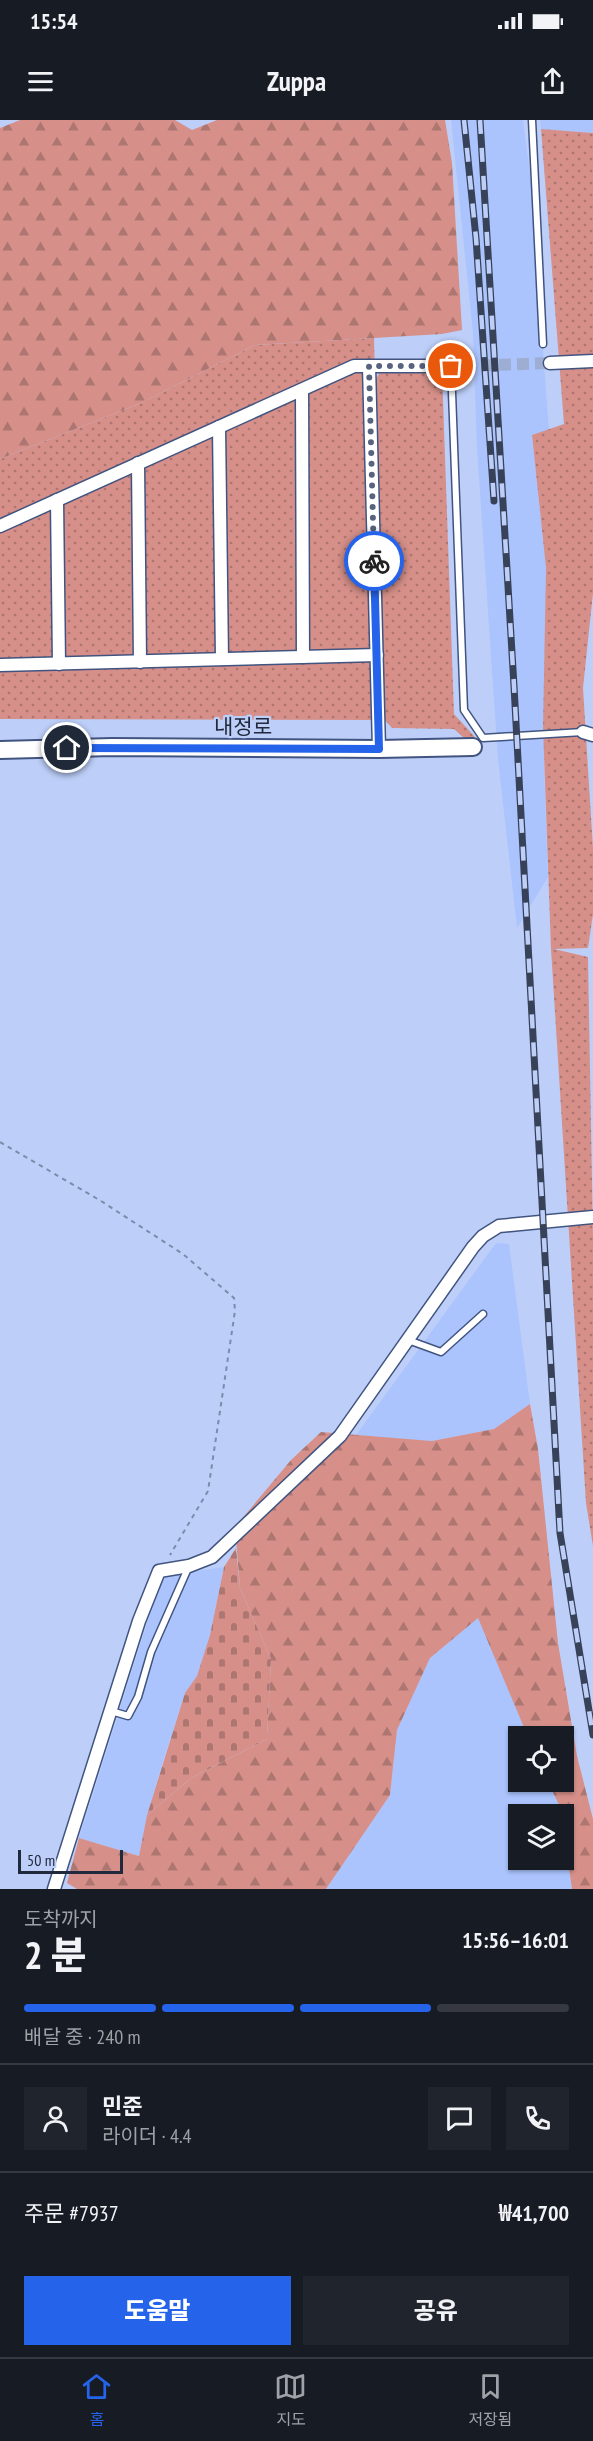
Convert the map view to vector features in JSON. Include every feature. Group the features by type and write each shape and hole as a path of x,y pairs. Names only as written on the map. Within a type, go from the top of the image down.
{"street":[{"path":"550,363 593,361"},
{"path":"0,526 354,366 457,366"},
{"path":"369,366 379,749"},
{"path":"302,390 303,657"},
{"path":"219,427 222,659"},
{"path":"138,463 140,662"},
{"path":"57,500 59,664"},
{"path":"0,665 377,655"},
{"name":"내정로","path":"0,750 112,747 379,749 478,742"},
{"path":"54,1888 139,1621 159,1571 189,1566 212,1557 340,1436 472,1247 483,1236 499,1226 593,1217"}],"lane":[{"path":"532,120 543,344"},
{"path":"457,366 464,710 478,742 588,734"},
{"path":"408,1340 441,1352 483,1314"},
{"path":"111,1711 128,1716 138,1696 151,1652 189,1566"}],"path":[{"path":"0,1142 102,1201 183,1254 234,1298 235,1311 208,1491 194,1519 159,1571"}],"shaded area":[{"path":"451,120 523,120 530,174 549,431 532,435 546,568 544,767 548,877 517,928 498,759 477,448 473,333"},
{"path":"540,120 593,120 593,133 541,129"},
{"path":"496,1243 509,1244 530,1404 494,1429 431,1441 356,1435"},
{"path":"224,1567 210,1635 197,1676 185,1693 164,1758 147,1815 139,1856 79,1838 162,1576"},
{"path":"478,1617 523,1726 508,1726 508,1792 553,1792 559,1804 508,1804 508,1870 569,1870 572,1889 326,1889 390,1795 397,1730 430,1658"}],"green space":[{"path":"20,120 175,120 192,130 217,120 445,120 452,163 462,330 442,334 255,345 141,403 0,459 0,128"},
{"path":"541,129 593,133 593,593 583,688 593,849 593,914 588,948 554,949 588,957 593,1238 593,1546 586,1503 551,949 543,727 546,568 532,435 564,424"},
{"path":"374,338 375,381 380,372 442,371 454,714 475,737 464,738 454,729 392,728 385,720 0,719 0,459 141,403 255,345"},
{"path":"530,1404 538,1449 558,1643 572,1726 523,1726 478,1618 430,1658 397,1730 390,1795 326,1889 77,1889 67,1883 79,1838 139,1856 147,1815 191,1778 267,1739 271,1659 240,1588 235,1527 291,1460 321,1432 432,1441 494,1429"},
{"path":"236,1548 240,1588 271,1659 267,1739 191,1778 147,1815 185,1693 197,1676 210,1635 224,1567"},
{"path":"574,1738 593,1819 593,1889 572,1889 569,1870 574,1870 574,1804 559,1804 553,1792 574,1792"}],"tunnel":[{"path":"463,366 550,363"}],"railway":[{"path":"464,120 476,238 494,501"},
{"path":"480,120 514,686 560,1533 593,1735"}],"way so far":[{"path":"374,561 369,366 451,366"}],"route":[{"path":"67,748 379,749 374,561"}]}
